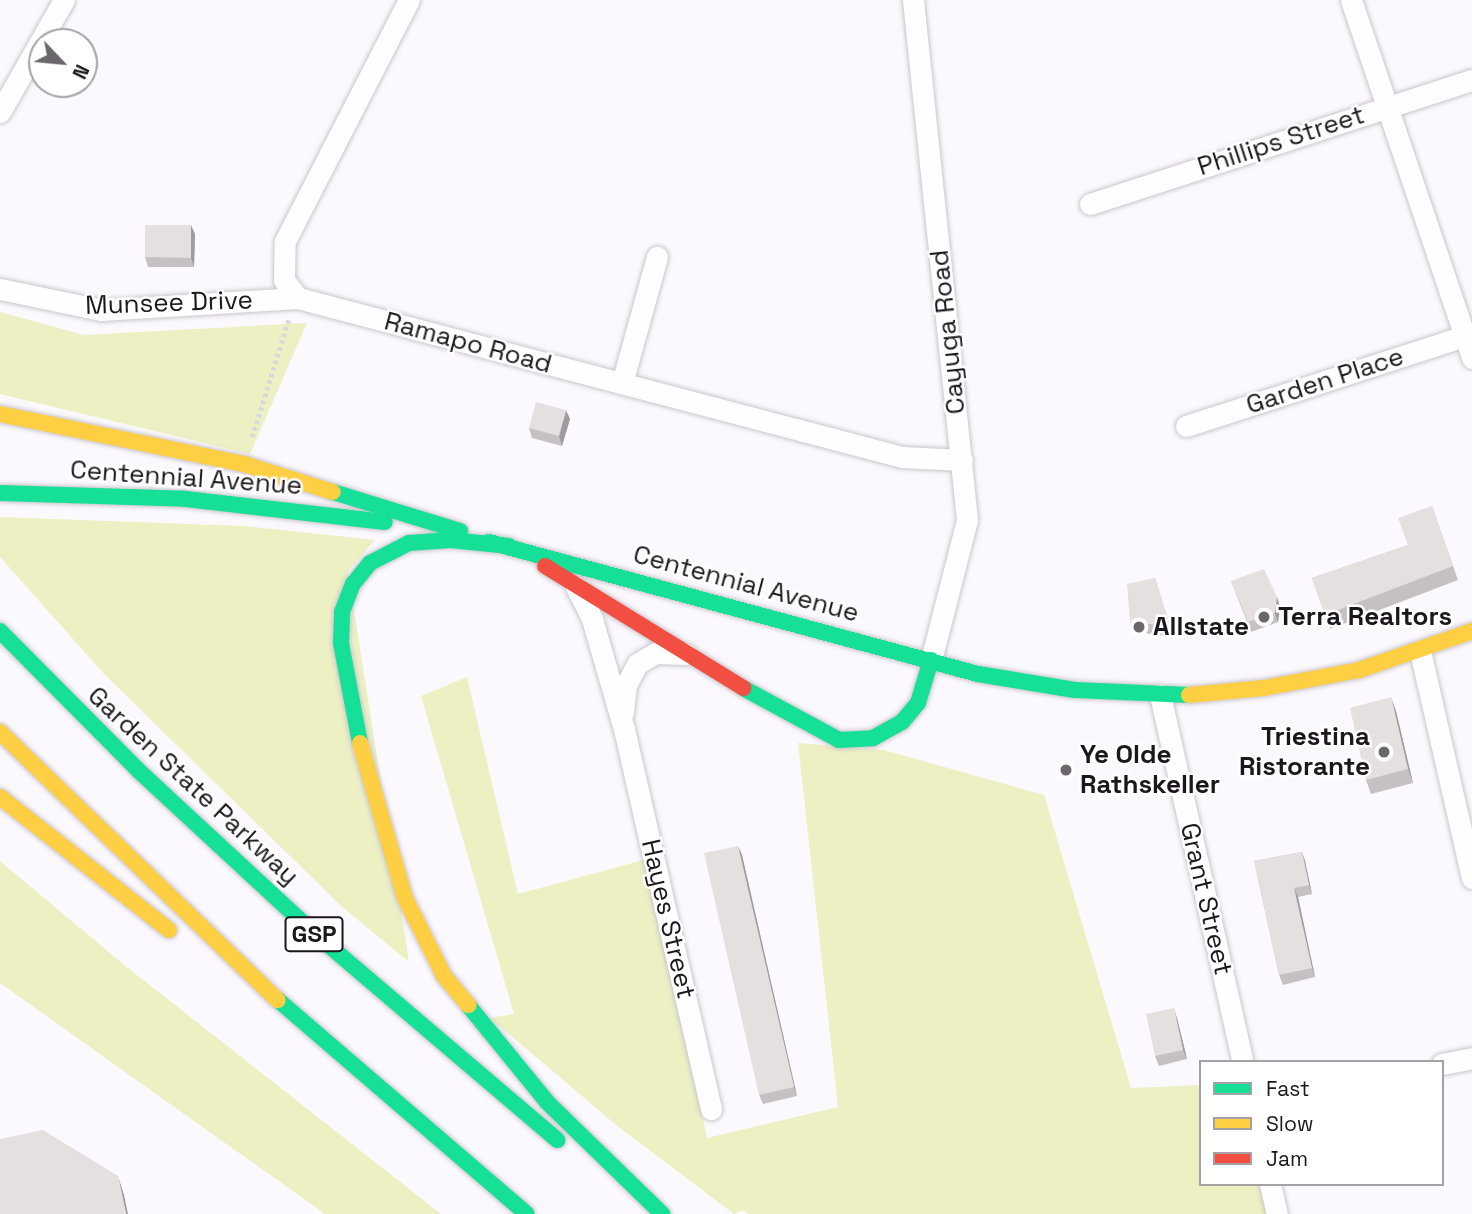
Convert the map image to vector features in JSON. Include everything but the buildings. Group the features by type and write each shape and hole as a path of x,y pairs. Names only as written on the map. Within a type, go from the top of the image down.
{"main road":[{"path":"0,414 244,464 509,546 574,582 799,722 827,736 852,741 882,735 902,722 918,703 931,660"},
{"name":"Centennial Avenue","path":"0,493 147,497 280,508 388,522 509,546 1029,684 1160,695 1289,685 1420,652 1472,631"},
{"path":"509,546 451,540 409,543 370,563 353,584 342,612 341,643 366,771 404,898 444,976 547,1101 662,1214"},
{"name":"Garden State Parkway","path":"0,631 80,714 303,923 578,1158 648,1214"},
{"name":"GSP","path":"0,732 214,942 461,1160 527,1214"},
{"path":"0,797 187,944"},
{"path":"230,979 461,1160"}],"street":[{"path":"0,112 64,0"},
{"path":"298,298 284,280 285,241 409,0"},
{"name":"Cayuga Road","path":"913,0 962,460 965,535 931,660"},
{"path":"1351,0 1472,358"},
{"name":"Phillips Street","path":"1090,204 1472,80"},
{"path":"622,383 657,257"},
{"name":"Munsee Drive","path":"0,289 101,310 298,298"},
{"name":"Ramapo Road","path":"298,298 902,457 962,460"},
{"name":"Garden Place","path":"1186,426 1464,337"},
{"name":"Hayes Street","path":"574,582 592,619 624,729 711,1109"},
{"path":"1420,652 1472,878"},
{"name":"Hayes Street","path":"624,729 626,685 637,664 655,653 691,655"},
{"name":"Grant Street","path":"1160,695 1243,1060"},
{"path":"1444,1064 1472,1058"},
{"path":"1270,1186 1277,1214"}],"path":[{"path":"250,442 298,298"}],"green space":[{"path":"0,312 84,335 307,323 250,454 0,394"},
{"path":"0,517 244,526 375,540 348,571 409,962 341,906 104,674 0,557"},
{"path":"467,677 518,894 647,859 707,1138 838,1107 798,743 884,750 1044,795 1131,1088 1199,1085 1199,1186 1268,1186 1275,1214 749,1214 744,1210 734,1214 616,1125 490,1018 514,1014 421,696"},
{"path":"0,861 123,964 441,1214 325,1214 0,983"}],"traffic: fast":[{"path":"333,492 460,531"},
{"path":"0,493 186,499 385,522"},
{"path":"360,743 341,643 342,612 353,584 370,563 409,543 451,540 509,546"},
{"path":"489,542 978,674 1075,690 1189,695"},
{"path":"0,631 139,771 313,932 557,1140"},
{"path":"743,688 839,740 873,738 902,722 918,703 931,660"},
{"path":"278,1000 527,1214"},
{"path":"468,1005 547,1102 662,1214"}],"traffic: slow":[{"path":"0,414 244,464 333,492"},
{"path":"1189,695 1264,688 1359,670 1472,631"},
{"path":"0,732 278,1000"},
{"path":"360,743 405,898 444,976 468,1005"},
{"path":"0,797 169,930"}],"traffic: jam":[{"path":"545,566 743,688"}],"place":[{"name":"Terra Realtors","path":"1264,617"},
{"name":"Allstate","path":"1139,627"},
{"name":"Triestina Ristorante","path":"1384,752"},
{"name":"Ye Olde Rathskeller","path":"1066,770"}]}
